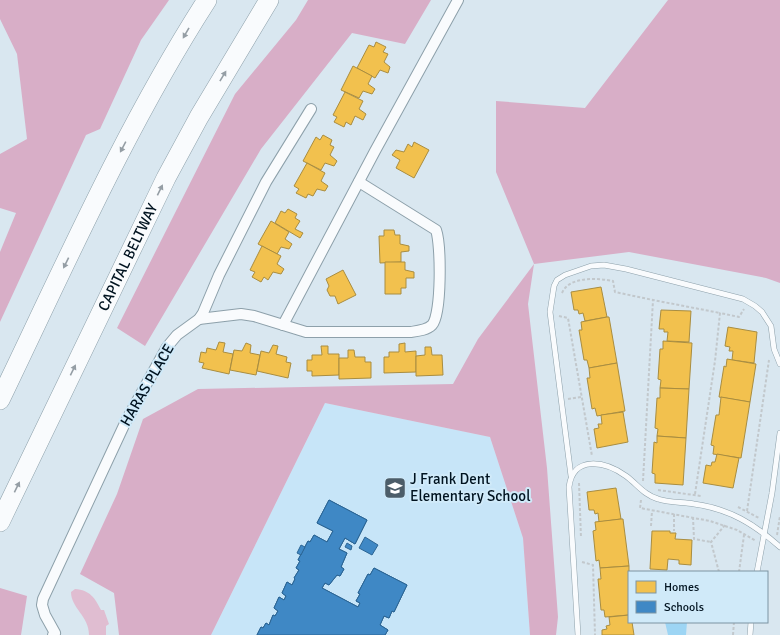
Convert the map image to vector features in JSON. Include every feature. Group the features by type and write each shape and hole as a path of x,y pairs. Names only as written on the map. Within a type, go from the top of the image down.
{"highway":[{"path":"0,400 132,130 156,85 207,0"},
{"name":"CAPITAL BELTWAY","path":"0,522 166,178 198,117 269,0"},
{"path":"0,389 49,298"}],"street":[{"path":"282,325 458,0"},
{"name":"HARAS PLACE","path":"54,634 45,615 42,605 43,599 73,531 126,421 167,347 177,335 199,318 210,300 219,275 266,182 311,109"},
{"path":"199,318 241,314 254,316 306,332 411,332 424,330 432,326 436,318 439,254 436,230 359,182"}],"lane":[{"path":"578,635 569,487 571,476 550,312 552,292 557,280 575,270 591,266 604,265 626,269 743,299 755,306 767,318 771,326 774,349 780,364"},
{"path":"757,571 772,493 780,432"},
{"path":"571,476 579,466 589,463 599,465 619,472 646,493 657,499 714,508 751,524 764,532 780,547"},
{"path":"750,635 751,623"}],"path":[{"path":"561,297 563,291 574,282 598,278 613,281 615,292 739,317 745,308 750,311"},
{"path":"643,484 653,300"},
{"path":"695,494 715,361 720,313"},
{"path":"557,316 568,318 591,455 595,457"},
{"path":"747,511 770,357"},
{"path":"561,400 581,397"},
{"path":"638,478 643,484 646,485"},
{"path":"579,479 581,538"},
{"path":"652,489 703,496"},
{"path":"641,497 640,508 693,517 725,525 763,543"},
{"path":"737,507 747,511 766,524"},
{"path":"651,526 652,511"},
{"path":"674,514 674,531"},
{"path":"777,534 780,516"},
{"path":"693,517 694,538 711,542"},
{"path":"711,542 725,525"},
{"path":"739,571 744,535"},
{"path":"711,542 719,571"},
{"path":"581,554 581,562 593,565 595,591 595,635"},
{"path":"732,635 734,623"}],"shaded area":[{"path":"0,0 169,0 141,40 100,129 86,135 0,322 0,252 16,213 0,208 0,154 27,139 17,54 0,19"},
{"path":"308,0 431,0 405,44 352,33 261,149 145,346 117,328 235,94 296,20"},
{"path":"668,0 780,0 780,283 766,278 629,252 534,264 496,172 496,101 585,108"},
{"path":"534,264 528,304 547,468 558,617 556,635 530,635 523,538 490,437 325,403 211,635 119,635 114,593 80,574 117,494 143,419 198,389 453,384 478,339"},
{"name":"J Frank Dent Elementary School","path":"325,403 490,437 523,538 530,635 211,635"},
{"path":"0,588 27,596 21,635 0,635"},
{"path":"75,589 85,591 91,595 101,610 104,610 109,624 106,626 106,635 89,635 86,623 72,598 71,592"}],"water":[{"path":"665,623 687,623 686,635 668,635"}],"building: Homes":[{"path":"376,42 386,47 383,52 388,54 384,62 390,67 388,73 380,70 375,78 357,68 369,45 374,47"},
{"path":"353,66 372,76 368,84 375,89 372,94 363,91 359,98 341,90"},
{"path":"345,92 363,101 359,109 366,114 363,120 355,116 351,125 346,122 344,127 334,122 337,117 333,115"},
{"path":"323,135 332,140 330,145 334,147 330,155 337,161 334,166 325,163 321,170 303,161 316,137 320,140"},
{"path":"414,142 429,150 414,178 396,168 400,160 392,155 396,150 404,152 408,144 412,147"},
{"path":"307,163 325,173 321,181 328,186 325,191 317,189 313,196 308,194 306,198 296,193 299,189 294,186"},
{"path":"288,209 297,214 295,218 300,221 295,229 303,233 300,238 275,223 281,211 285,213"},
{"path":"271,221 289,232 285,239 292,244 289,249 281,247 277,254 258,244"},
{"path":"384,230 394,230 395,235 400,235 400,244 409,246 409,251 401,252 401,262 380,263 379,236 384,236"},
{"path":"262,246 281,256 277,264 284,269 281,274 273,272 268,280 264,277 261,282 252,277 255,272 250,270"},
{"path":"385,262 405,262 405,270 414,272 414,278 406,278 406,288 401,288 401,294 385,294"},
{"path":"343,270 356,295 338,304 335,296 330,296 327,290 329,286 326,279"},
{"path":"601,287 607,317 585,321 583,313 579,314 578,310 574,310 571,292"},
{"path":"661,310 691,311 689,342 667,341 668,332 664,332 664,329 659,329"},
{"path":"609,317 617,363 589,368 587,360 584,360 579,330 582,330 581,322"},
{"path":"728,327 757,332 754,363 732,360 733,351 729,351 730,347 725,346"},
{"path":"663,341 692,343 689,389 660,388 661,380 658,379 660,349 663,349"},
{"path":"219,342 225,343 223,352 233,354 229,374 202,368 204,363 199,362 201,352 206,353 207,348 216,350"},
{"path":"246,343 251,345 250,353 260,355 256,375 230,370 234,350 242,351"},
{"path":"405,343 405,352 416,351 416,372 384,373 384,357 389,357 389,352 399,352 399,344"},
{"path":"273,345 278,346 276,354 287,357 286,362 291,363 288,378 257,371 261,351 269,353"},
{"path":"321,346 328,346 328,354 339,354 339,375 312,376 312,371 307,371 307,360 312,360 312,355 322,355"},
{"path":"425,347 431,347 432,355 442,355 443,375 416,376 416,356 425,355"},
{"path":"348,350 354,350 355,357 365,357 365,362 371,362 371,378 339,379 339,358 348,358"},
{"path":"727,359 756,364 750,402 719,397 724,366 726,367"},
{"path":"617,363 625,411 597,416 595,408 592,409 587,378 590,378 589,368"},
{"path":"660,388 689,389 686,438 657,436 658,429 655,428 657,398 660,398"},
{"path":"721,397 750,402 741,458 713,454 714,446 711,445 716,415 719,415"},
{"path":"623,412 628,442 597,448 594,429 599,428 598,424 602,424 601,415"},
{"path":"657,436 686,438 683,485 655,483 655,474 652,473 654,442 657,443"},
{"path":"717,454 739,458 733,488 703,483 706,465 711,466 712,462 715,462"},
{"path":"616,488 621,519 599,522 598,513 595,514 594,510 589,510 587,492"},
{"path":"623,519 629,566 600,568 599,560 596,561 593,531 596,530 595,522"},
{"path":"652,531 670,531 670,533 676,533 675,539 692,540 691,565 679,564 679,560 668,559 667,570 650,569"},
{"path":"629,566 628,615 605,617 604,610 601,610 598,579 601,579 600,568"},
{"path":"628,615 628,623 632,623 634,635 602,635 602,630 607,629 606,626 610,625 609,617"}],"building: Schools":[{"path":"329,500 367,520 355,544 345,538 339,549 347,553 341,567 344,569 340,576 337,575 329,585 325,583 322,588 358,607 360,603 356,601 360,594 358,593 368,574 370,575 374,568 407,585 394,612 392,611 389,618 384,616 380,625 388,630 385,635 339,635 345,625 331,617 324,629 335,635 257,635 261,627 263,628 266,623 269,625 273,615 275,616 278,611 274,608 279,597 284,600 286,596 282,593 287,582 292,585 295,579 294,578 299,570 296,568 300,561 298,560 308,541 310,542 314,535 327,542 333,531 317,523","holes":["292,596 326,614 320,626 285,608"]},
{"path":"329,500 367,520 355,544 345,538 339,549 347,553 341,567 344,569 340,576 337,575 329,585 325,583 322,588 358,607 360,603 356,601 360,594 358,593 368,574 370,575 374,568 407,585 394,612 392,611 389,618 384,616 380,625 388,630 385,635 257,635 261,627 263,628 266,623 269,625 273,615 275,616 278,611 274,608 279,597 284,600 286,596 282,593 287,582 292,585 295,579 294,578 299,570 296,568 300,561 298,560 308,541 310,542 314,535 327,542 333,531 317,523"},
{"path":"365,537 378,545 372,555 359,548"},
{"path":"347,543 352,546 351,550 345,547"},
{"path":"301,545 305,547 301,555 297,553"}],"place":[{"name":"J Frank Dent Elementary School","path":"395,488"}]}
